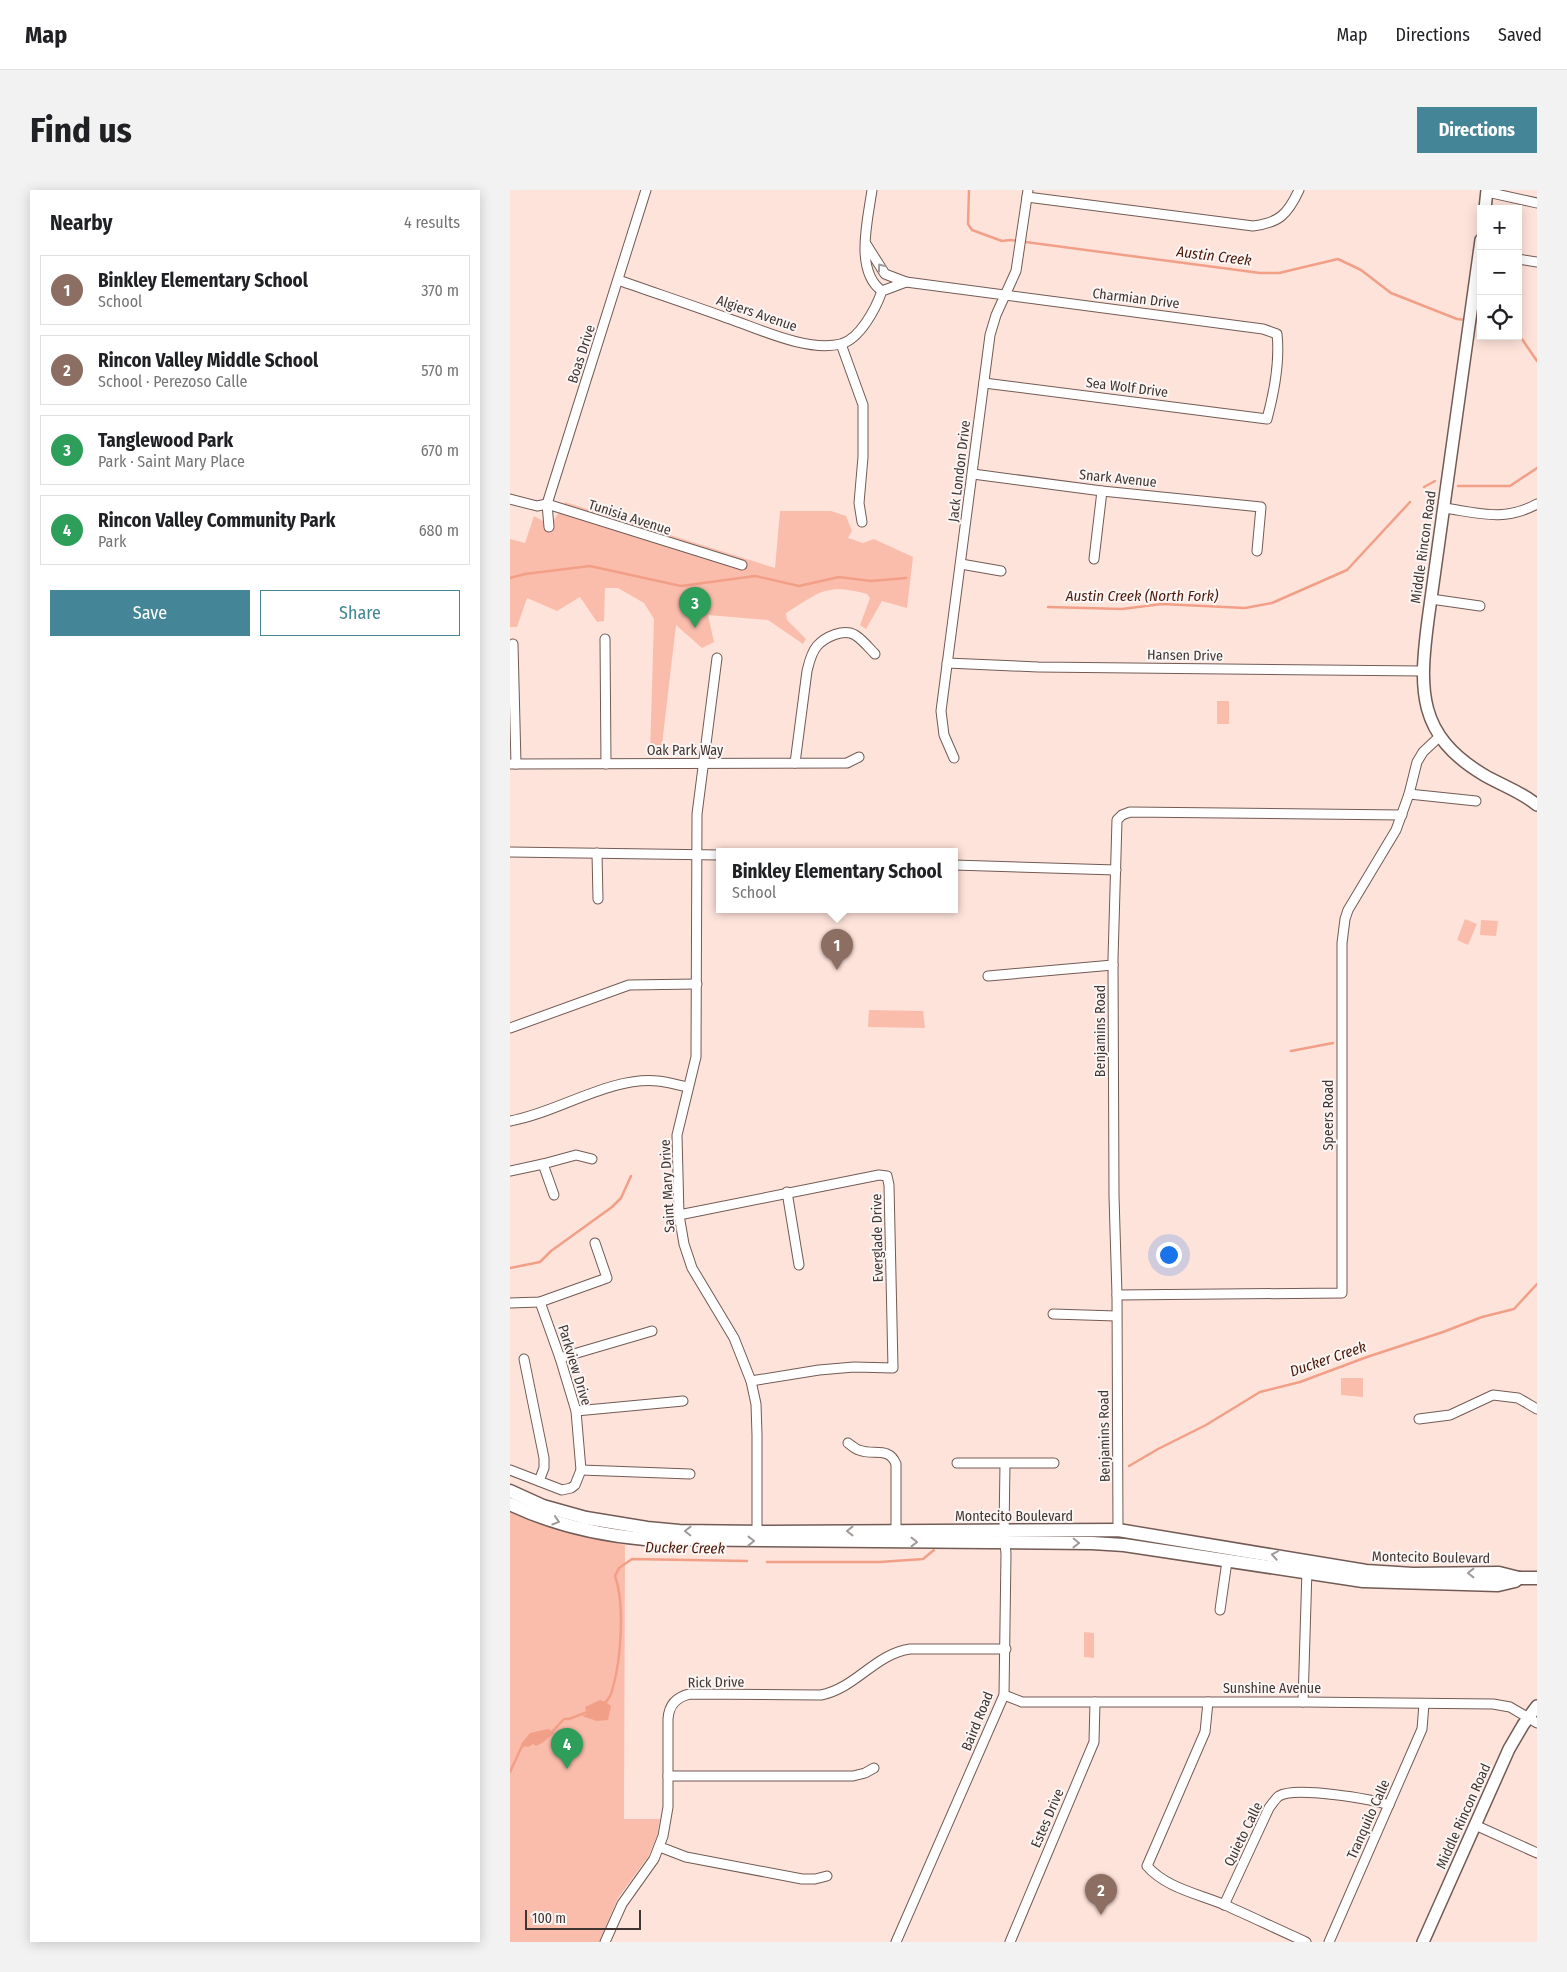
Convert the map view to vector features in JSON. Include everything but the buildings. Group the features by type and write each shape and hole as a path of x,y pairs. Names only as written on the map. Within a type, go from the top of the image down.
{"main road":[{"name":"Montecito Boulevard","path":"510,1491 543,1506 586,1518 622,1525 679,1530 896,1531 1005,1536 1124,1545 1227,1561 1307,1567"},
{"name":"Montecito Boulevard","path":"510,1504 542,1517 581,1529 645,1540 1005,1536 1118,1530 1307,1567 1363,1581 1498,1585 1515,1581 1519,1578 1537,1578"}],"street":[{"name":"Boas Drive","path":"549,527 547,504 646,190"},
{"path":"862,522 859,503 863,405 841,344 850,340 869,318 876,308 882,291 878,288 865,260 865,242 872,190"},
{"path":"1028,194 1253,226 1269,224 1280,218 1294,202 1299,190"},
{"path":"1485,205 1487,191 1537,203"},
{"name":"Jack London Drive","path":"954,758 944,735 940,711 948,663 990,335 1016,271 1028,194"},
{"name":"Charmian Drive","path":"865,242 886,274 906,282 1263,329 1277,334 1278,348 1272,397 1267,419"},
{"path":"1522,260 1537,262"},
{"name":"Middle Rincon Road","path":"1477,271 1422,671 1424,698 1439,737 1453,754 1467,765 1537,805"},
{"name":"Algiers Avenue","path":"618,280 790,340 821,346 841,344"},
{"name":"Charmian Drive","path":"882,291 906,282"},
{"name":"Sea Wolf Drive","path":"984,383 1267,419"},
{"name":"Snark Avenue","path":"973,474 1102,491 1261,507 1257,551"},
{"path":"1094,559 1102,491"},
{"name":"Tunisia Avenue","path":"510,498 537,506 547,504 742,565"},
{"path":"1444,508 1493,515 1507,515 1526,510 1537,504"},
{"path":"961,564 1000,571"},
{"path":"1431,599 1480,606"},
{"path":"795,763 807,671 810,658 816,647 826,638 841,633 854,634 875,654"},
{"path":"605,639 606,764"},
{"path":"513,644 513,764"},
{"name":"Saint Mary Drive","path":"717,658 696,814 696,1057 677,1135 679,1215 684,1244 692,1268 734,1338 751,1381 756,1404 758,1435 757,1531"},
{"name":"Hansen Drive","path":"948,663 1038,667 1422,671"},
{"name":"Speers Road","path":"1117,1295 1342,1293 1342,943 1344,922 1348,910 1396,830 1409,794 1417,762 1423,752 1439,737"},
{"name":"Oak Park Way","path":"513,764 847,763 859,758"},
{"path":"1409,794 1476,801"},
{"name":"Benjamins Road","path":"1118,1530 1113,965 1117,820 1122,815 1130,812 1402,816"},
{"path":"510,852 716,855"},
{"path":"597,853 598,900"},
{"path":"958,865 1116,870"},
{"path":"988,976 1113,965"},
{"path":"510,1028 629,985 697,984"},
{"path":"510,1121 527,1118 599,1091 630,1083 657,1081 688,1087"},
{"path":"510,1171 576,1155 592,1159"},
{"path":"543,1164 554,1195"},
{"name":"Everglade Drive","path":"679,1215 787,1192 879,1175 887,1176 890,1208 893,1368 854,1367 819,1370 751,1381"},
{"path":"787,1192 799,1265"},
{"path":"510,1303 540,1302 607,1278 595,1244"},
{"name":"Parkview Drive","path":"540,1302 576,1411 581,1470"},
{"path":"1053,1314 1116,1316"},
{"path":"560,1358 652,1331"},
{"path":"524,1359 544,1458 544,1468 539,1481"},
{"path":"1419,1419 1450,1415 1493,1395 1518,1398 1537,1410"},
{"path":"576,1411 683,1401"},
{"path":"848,1443 859,1451 889,1453 894,1458 896,1464 896,1531"},
{"path":"957,1463 1054,1462"},
{"name":"Baird Road","path":"896,1942 1004,1695 1006,1649 1005,1464"},
{"path":"510,1470 562,1490 567,1490 574,1485 581,1470 690,1474"},
{"path":"1220,1610 1227,1561"},
{"path":"1304,1702 1307,1567"},
{"name":"Rick Drive","path":"605,1942 622,1904 650,1866 660,1847 667,1815 668,1714 673,1703 684,1695 821,1695 839,1689 877,1661 896,1651 910,1649 1006,1649"},
{"name":"Sunshine Avenue","path":"1004,1695 1022,1702 1493,1704 1510,1707 1532,1720"},
{"name":"Estes Drive","path":"1010,1942 1094,1742 1095,1702"},
{"path":"1208,1702 1204,1732 1147,1866 1154,1874 1165,1881 1306,1942"},
{"name":"Tranquilo Calle","path":"1329,1942 1422,1729 1424,1704"},
{"name":"Middle Rincon Road","path":"1424,1942 1509,1749 1532,1720 1537,1706"},
{"path":"668,1776 853,1776 874,1768"},
{"name":"Quieto Calle","path":"1224,1905 1269,1808 1280,1796 1291,1793 1331,1794 1374,1800 1389,1806"},
{"path":"1475,1825 1537,1852"},
{"path":"660,1847 678,1855 694,1859 802,1879 815,1879 827,1876"}],"shaded area":[{"path":"565,502 775,568 780,511 831,511 846,516 852,531 848,538 863,543 874,539 913,557 907,608 882,601 866,629 860,625 870,598 867,594 842,589 824,592 786,613 787,620 806,639 803,644 768,620 708,615 714,642 702,648 676,625 661,753 650,753 654,619 644,603 618,588 605,588 604,621 597,622 580,597 557,611 527,598 517,627 510,627 510,539 525,543 534,516 543,521 554,520"},
{"path":"1217,701 1229,701 1229,724 1217,724"},
{"path":"1465,919 1477,924 1468,945 1457,940"},
{"path":"1481,920 1498,921 1496,936 1480,935"},
{"path":"869,1010 923,1011 925,1028 868,1027"},
{"path":"1341,1378 1363,1378 1363,1397 1341,1395"},
{"path":"510,1512 557,1529 625,1545 624,1819 660,1819 657,1836 648,1857 618,1898 599,1942 510,1942"},
{"path":"1084,1632 1094,1633 1094,1658 1084,1657"},
{"path":"600,1700 611,1706 608,1720 597,1721 582,1716 587,1714 585,1707"},
{"path":"548,1729 554,1732 553,1734 540,1744 525,1746 524,1748 521,1744 530,1733"}],"waterway":[{"name":"Austin Creek","path":"969,190 968,224 972,230 1002,241 1010,240 1260,273 1279,273 1338,259 1361,270 1391,293 1457,319 1467,320"},
{"name":"Austin Creek","path":"1473,321 1477,322"},
{"name":"Austin Creek","path":"1522,339 1537,361"},
{"name":"Austin Creek (North Fork)","path":"1458,486 1510,486 1537,468"},
{"name":"Austin Creek (North Fork)","path":"1424,487 1435,481"},
{"name":"Austin Creek (North Fork)","path":"1048,607 1122,609 1162,604 1245,608 1272,603 1347,570 1410,502"},
{"name":"Austin Creek (North Fork)","path":"510,578 525,574 590,566 681,586 755,576 799,586 839,577 871,581 906,578"},
{"path":"1291,1051 1333,1043"},
{"path":"510,1268 540,1262 551,1251 612,1207 621,1198 631,1176"},
{"name":"Ducker Creek","path":"1129,1466 1206,1425 1260,1392 1300,1382 1482,1317 1514,1309 1537,1284"},
{"name":"Ducker Creek","path":"767,1562 880,1562 923,1559 934,1550"},
{"name":"Ducker Creek","path":"604,1704 610,1696 616,1675 620,1647 620,1601 615,1576 619,1568 632,1559 747,1561"},
{"name":"Ducker Creek","path":"551,1733 564,1719 590,1711"},
{"name":"Ducker Creek","path":"510,1772 523,1744"}],"place":[{"name":"Tanglewood Park","path":"695,628"},
{"name":"Binkley Elementary School","path":"837,970"},
{"name":"Rincon Valley Community Park","path":"567,1769"},
{"name":"Rincon Valley Middle School","path":"1101,1915"}]}
